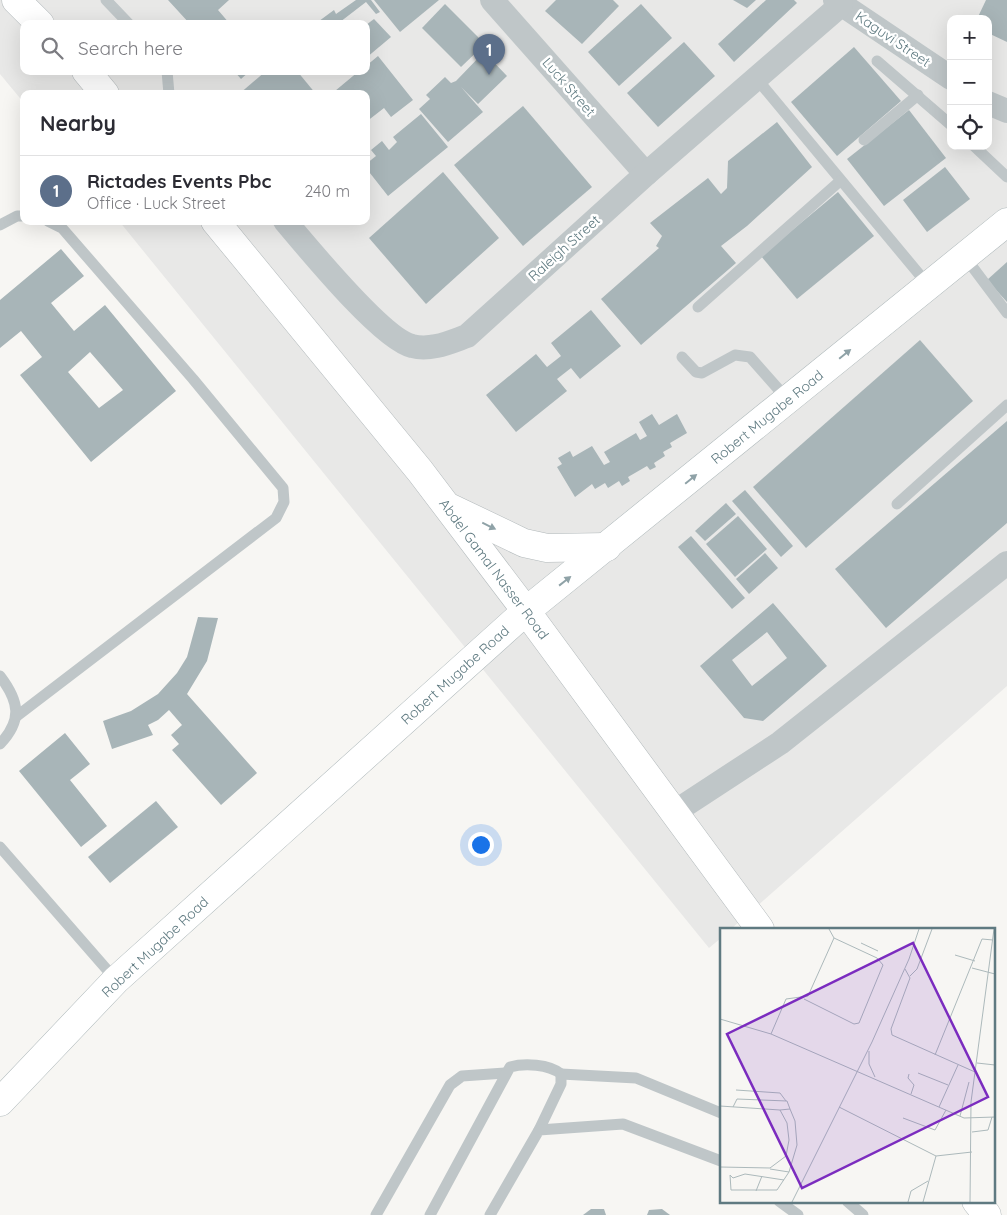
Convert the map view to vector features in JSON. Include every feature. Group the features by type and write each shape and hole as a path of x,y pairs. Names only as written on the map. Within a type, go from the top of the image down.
{"main road":[{"path":"16,0 36,20"},
{"path":"89,75 102,90"},
{"name":"Robert Mugabe Road","path":"0,1102 116,980 526,611 1007,222"},
{"name":"Abdel Gamal Nasser Road","path":"218,225 420,471 526,611 673,814 759,928"},
{"path":"446,505 524,543 548,548 607,547"},
{"path":"977,1202 987,1215"}],"street":[{"name":"Luck Street","path":"492,0 646,174"},
{"name":"Raleigh Street","path":"289,225 354,298 394,338 412,346 434,347 467,336 646,174 756,78 838,2"},
{"name":"Kaguvi Street","path":"838,2 947,75"},
{"path":"992,105 1007,111"},
{"path":"673,814 780,743 1007,564"}],"lane":[{"path":"106,0 124,20"},
{"path":"877,61 947,121"},
{"path":"167,75 168,90"},
{"path":"756,78 929,286"},
{"path":"864,140 918,96"},
{"path":"978,150 1007,176"},
{"path":"698,307 840,181"},
{"path":"0,224 20,216"},
{"path":"0,744 9,735 17,716 276,518 284,502 283,488 193,379 62,228 56,225"},
{"path":"965,257 1007,313"},
{"path":"682,357 696,372 702,373 708,372 735,355 750,357 788,400"},
{"path":"897,504 1007,405"},
{"path":"0,676 12,692 17,716"},
{"path":"0,847 116,980"},
{"path":"430,1215 505,1073 510,1067 519,1064 555,1069 561,1074 636,1078 720,1112"},
{"path":"376,1215 450,1085 462,1076 505,1073"},
{"path":"490,1215 539,1130 561,1084 561,1074"},
{"path":"539,1130 623,1124 720,1161"},
{"path":"780,1202 798,1215"},
{"path":"847,1202 862,1215"}],"shaded area":[{"path":"0,0 1007,0 1007,686 732,928 720,928 720,939 709,948 122,225 370,225 370,90 20,90 20,98 0,74"}],"building":[{"path":"168,0 229,0 218,10 227,20 186,20"},
{"path":"356,0 371,0 380,12 376,14 366,2 343,20 320,20 334,10 336,14"},
{"path":"374,0 439,0 400,32"},
{"path":"556,0 613,0 619,6 582,44 545,11"},
{"path":"733,0 756,0 747,8"},
{"path":"766,0 794,0 797,3 734,62 718,44"},
{"path":"986,0 1007,0 1007,42 992,35 992,15 979,15"},
{"path":"445,4 485,44 461,67 422,28"},
{"path":"641,4 672,38 619,86 588,52"},
{"path":"374,19 391,37 370,55 370,22"},
{"path":"684,42 715,76 658,127 627,93"},
{"path":"854,47 901,101 837,156 791,102"},
{"path":"484,52 507,76 478,104 461,87 483,112 448,142 419,109 430,99 426,95 445,77 451,83 456,81"},
{"path":"378,56 413,100 391,117 384,108 370,119 370,90 336,90 354,75 370,75 370,63"},
{"path":"238,75 246,75 241,79"},
{"path":"261,75 300,75 313,90 244,90"},
{"path":"523,106 592,187 523,246 454,165"},
{"path":"909,110 946,158 884,206 847,159"},
{"path":"421,114 448,147 388,196 370,173 370,161 376,156 371,150 382,141 389,150 397,142 393,137"},
{"path":"777,122 812,167 747,226 721,246 736,263 641,345 601,299 659,248 656,246 662,236 650,223 708,178 721,194 727,188 728,161"},
{"path":"945,167 970,199 927,232 903,200"},
{"path":"443,172 499,238 426,304 369,238"},
{"path":"838,192 874,236 797,299 761,256"},
{"path":"61,249 84,276 51,303 74,331 105,305 176,391 91,462 20,375 42,357 21,331 0,348 0,300","holes":["90,352 123,390 99,408 68,372"]},
{"path":"1007,262 1007,302 987,280"},
{"path":"591,310 621,346 580,379 571,368 557,379 567,391 516,432 486,395 536,354 547,367 561,356 551,343"},
{"path":"920,340 973,401 806,548 753,487"},
{"path":"652,414 659,425 677,414 687,433 670,443 672,447 663,452 665,456 654,463 656,467 650,470 647,466 628,477 630,481 622,486 619,481 608,488 605,483 595,489 592,484 575,497 557,467 562,464 558,458 570,451 573,457 592,446 604,465 610,462 604,452 636,433 640,440 647,436 639,422"},
{"path":"1007,421 1007,523 886,628 835,569"},
{"path":"745,490 793,546 781,557 732,501"},
{"path":"726,503 736,514 705,541 695,531"},
{"path":"738,516 767,549 735,577 706,544"},
{"path":"691,536 745,598 732,609 678,547"},
{"path":"765,553 778,568 749,594 736,579"},
{"path":"773,603 827,666 763,721 744,718 700,666","holes":["767,632 787,658 752,686 732,660"]},
{"path":"198,617 218,618 207,661 187,694 257,773 221,805 172,750 179,744 171,735 182,725 169,710 158,720 148,725 153,735 112,749 103,721 131,711 158,694 177,673 187,657"},
{"path":"65,733 90,764 70,780 107,826 81,847 19,771"},
{"path":"156,801 178,827 110,883 88,857"},
{"path":"591,1209 604,1209 606,1215 583,1215"},
{"path":"662,1209 670,1215 647,1215 649,1210"}],"place":[{"name":"Rictades Events Pbc","path":"489,75"}]}
